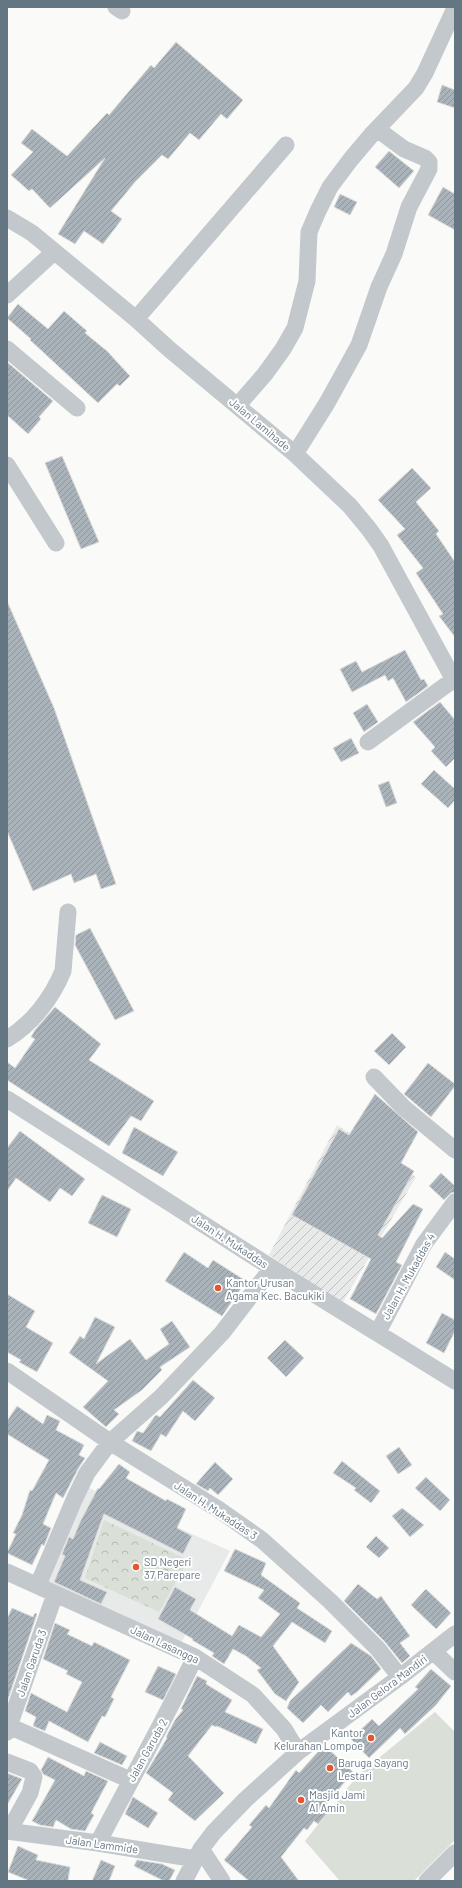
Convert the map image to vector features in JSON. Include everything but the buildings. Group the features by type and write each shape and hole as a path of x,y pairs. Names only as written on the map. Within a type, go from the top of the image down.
{"street":[{"path":"238,405 265,374 283,349 295,328 307,281 309,232 330,187 351,159 377,129 416,88 428,67 455,8"},
{"path":"295,454 327,403 359,345 379,286 394,254 409,207 429,169 429,162 425,158 404,148 377,129"},
{"path":"136,319 286,145"},
{"name":"Jalan Lamihade","path":"7,218 32,233 136,319 169,349 295,454 350,506 369,529 395,572 454,681"},
{"path":"7,295 54,252"},
{"path":"7,349 77,408"},
{"path":"7,465 56,543"},
{"path":"368,742 454,681"},
{"path":"7,1039 24,1025 47,1002 59,980 63,971 68,912"},
{"path":"374,1077 403,1107 455,1150"},
{"name":"Jalan H. Mukaddas","path":"7,1098 272,1268 378,1332 455,1381"},
{"name":"Jalan H. Mukaddas 4","path":"378,1332 424,1244 448,1221 455,1202"},
{"path":"38,1586 87,1473 110,1442 161,1397 222,1333 272,1268"},
{"name":"Jalan H. Mukaddas 3","path":"7,1371 110,1442 218,1509 262,1540 330,1601 378,1649 400,1677"},
{"name":"Jalan Lasangga","path":"7,1572 195,1657 253,1695 284,1729 298,1752"},
{"name":"Jalan Garuda 3","path":"8,1729 55,1594"},
{"name":"Jalan Gelora Mandiri","path":"184,1881 199,1854 214,1832 245,1800 298,1752 400,1677 455,1634"},
{"path":"433,1651 455,1672"},
{"name":"Jalan Garuda 2","path":"98,1843 130,1780 170,1710 195,1657"},
{"path":"8,1729 130,1780"},
{"path":"7,1762 30,1771 34,1777 30,1793 8,1831"},
{"name":"Jalan Lammide","path":"8,1831 199,1854"},
{"path":"427,1881 455,1853"},
{"path":"199,1854 222,1881"}],"shaded area":[{"path":"337,1125 416,1177 342,1304 269,1255"},
{"name":"SD Negeri 37 Parepare","path":"85,1486 230,1551 181,1643 42,1583"}],"green space":[{"path":"104,1520 188,1560 159,1612 85,1578"},
{"path":"435,1712 455,1732 455,1840 414,1881 340,1881 305,1841 358,1775"}],"place":[{"name":"Kantor Urusan Agama Kec. Bacukiki","path":"218,1288"},
{"name":"SD Negeri 37 Parepare","path":"136,1567"},
{"name":"Kantor Kelurahan Lompoe","path":"371,1738"},
{"name":"Baruga Sayang Lestari","path":"330,1768"},
{"name":"Masjid Jami Al Amin","path":"301,1800"}]}
